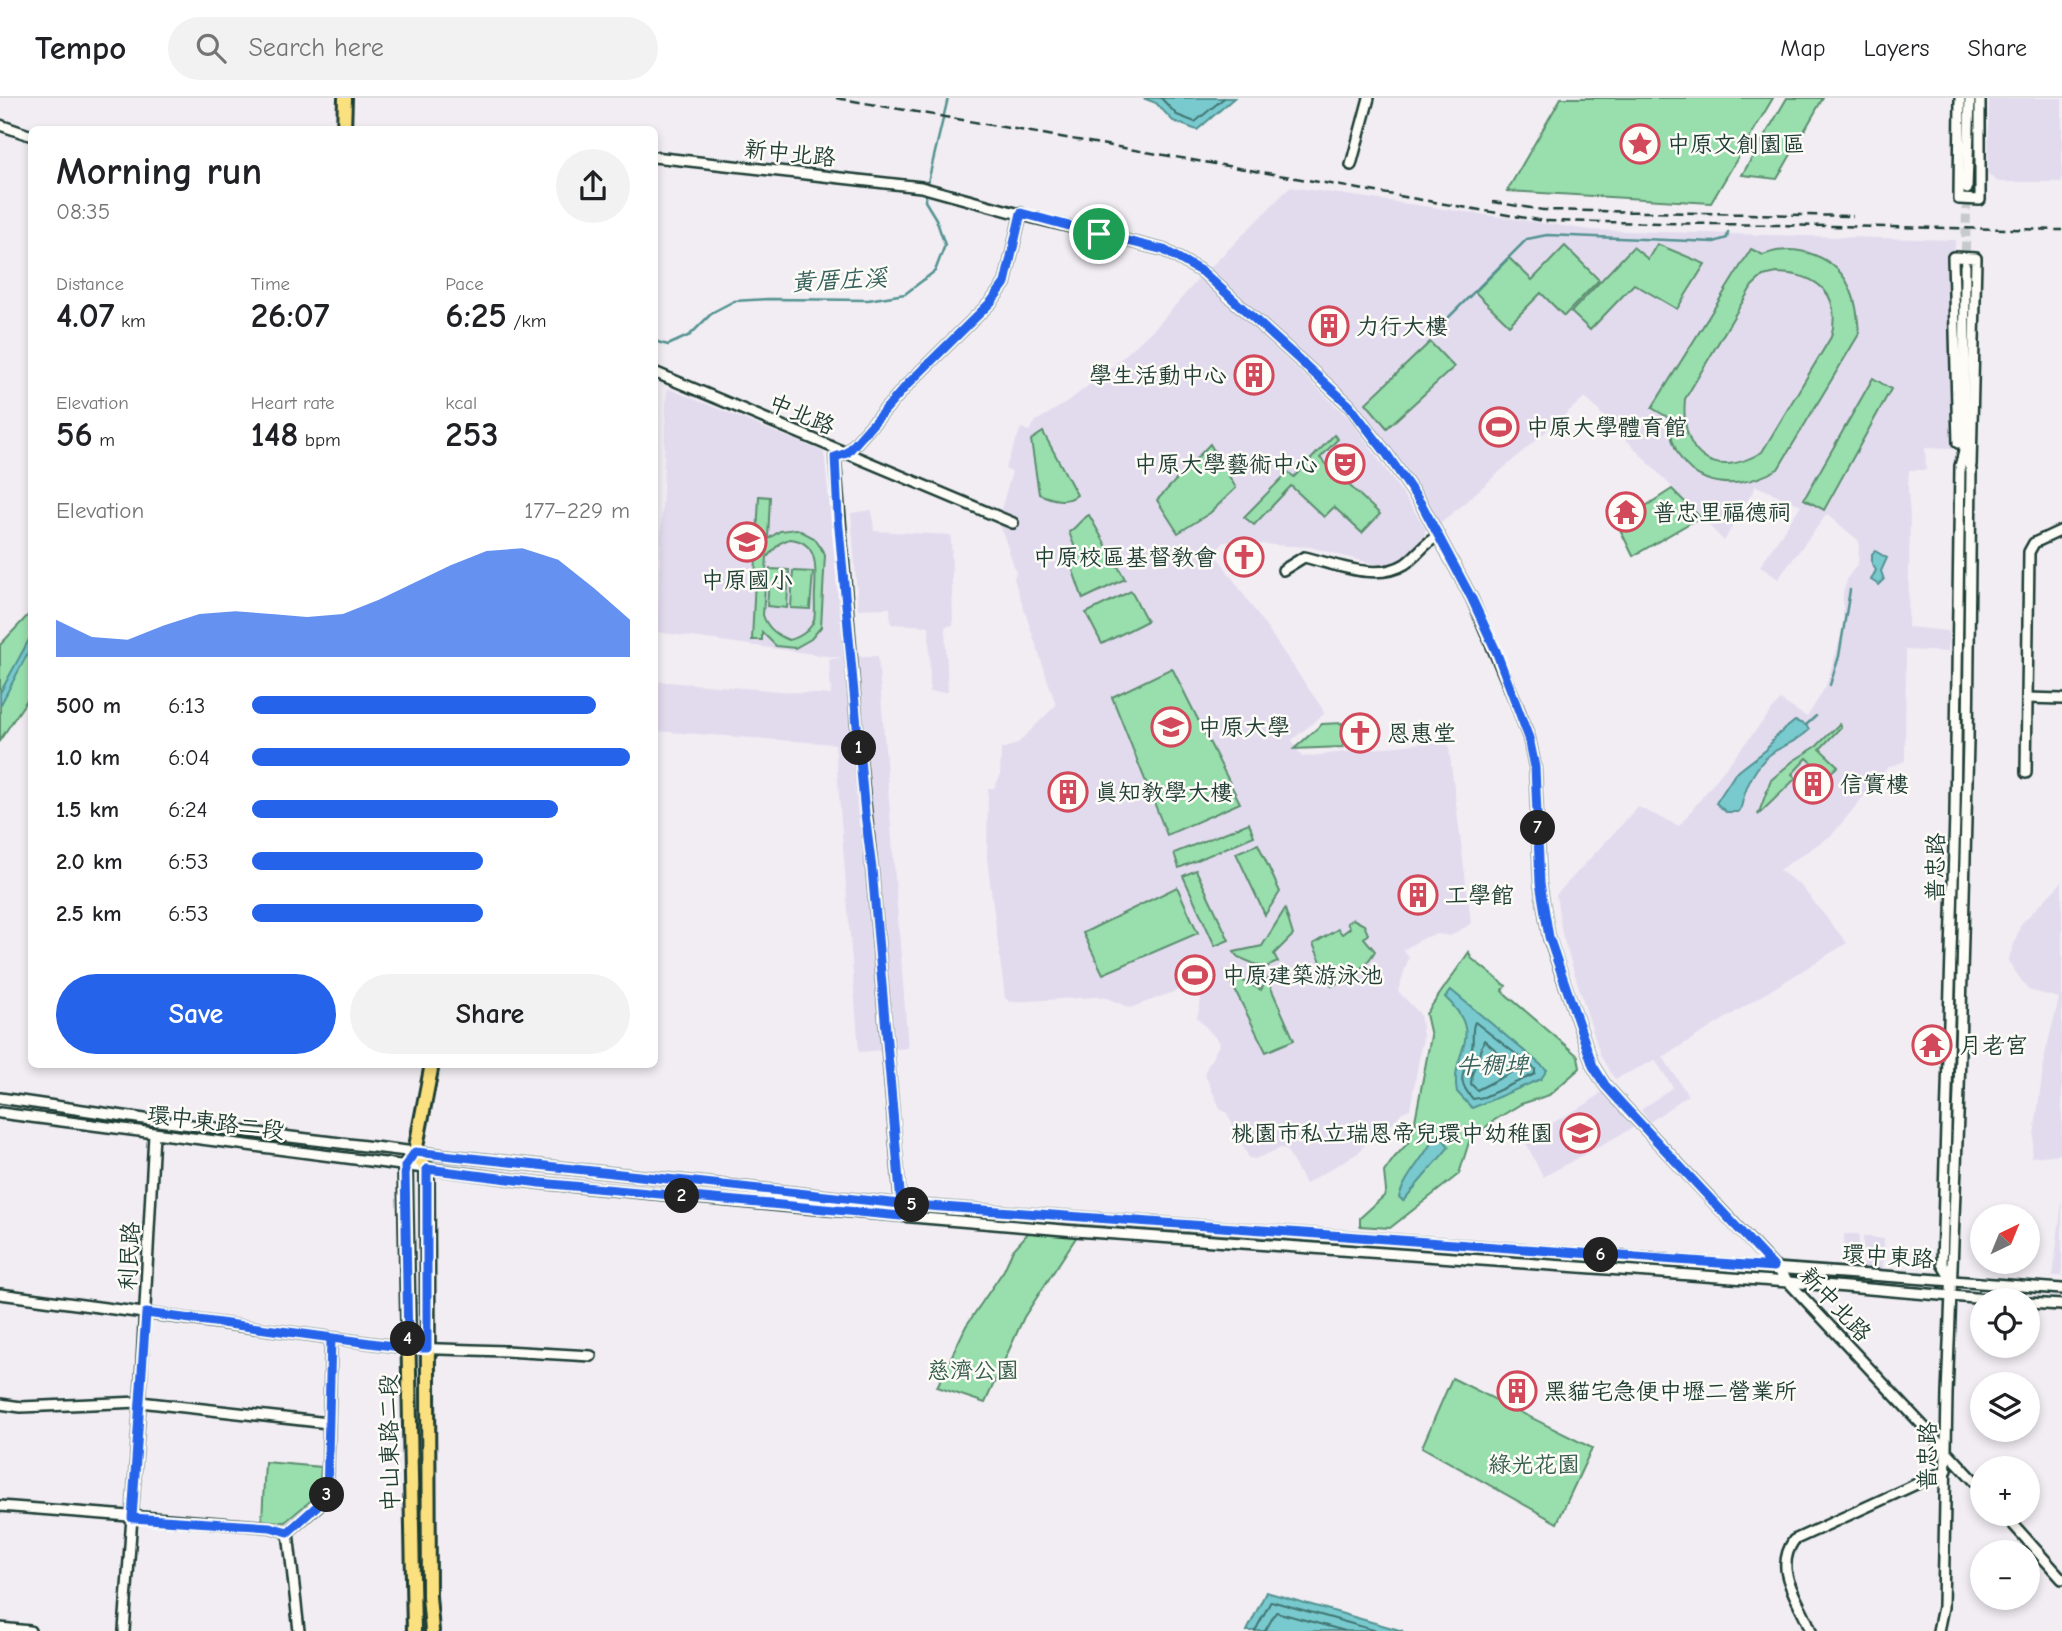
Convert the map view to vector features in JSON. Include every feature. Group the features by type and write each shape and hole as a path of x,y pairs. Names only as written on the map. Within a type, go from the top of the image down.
{"main road":[{"path":"344,126 345,98"},
{"path":"405,1166 415,1152 431,1068"},
{"path":"415,1152 427,1169"},
{"name":"中山東路二段","path":"405,1166 414,1631"},
{"name":"中山東路二段","path":"427,1169 429,1596 432,1631"}],"street":[{"path":"1352,165 1369,98"},
{"path":"1960,98 1959,199 1980,200 1980,98"},
{"path":"1967,189 1970,98"},
{"path":"0,125 28,135"},
{"name":"新中北路","path":"658,157 921,187 1164,250 1204,273 1349,405 1422,505 1472,599 1496,651 1529,738 1535,767 1540,883 1549,937 1593,1066 1623,1105 1970,1476"},
{"path":"901,1216 834,470 835,457 847,453 907,385 991,302 1005,283 1021,213"},
{"path":"1960,466 1953,257 1976,258 1971,470"},
{"name":"普忠路","path":"1952,1280 1942,1264 1955,814 1960,466 1964,452 1965,266"},
{"name":"中北路","path":"658,374 1013,523"},
{"name":"普忠路","path":"1938,1631 1943,1607 1947,1394 1968,741 1971,470 1964,452"},
{"path":"2026,774 2029,552 2034,543 2062,530"},
{"path":"1283,570 1304,557 1366,571 1387,571 1406,563 1427,541 1438,536"},
{"path":"2027,698 2062,699"},
{"name":"環中東路二段","path":"0,1098 158,1121 415,1152"},
{"name":"環中東路二段","path":"0,1113 427,1169"},
{"name":"利民路","path":"124,1631 146,1313 154,1133"},
{"name":"環中東路","path":"415,1152 901,1204 2062,1289"},
{"name":"環中東路","path":"427,1169 540,1183 1088,1232 1788,1282 1970,1298"},
{"path":"0,1294 408,1348 591,1356"},
{"path":"2040,1304 2062,1305"},
{"path":"288,1532 327,1497 331,1338"},
{"path":"0,1405 21,1407 140,1402 328,1423"},
{"path":"1811,1631 1804,1611 1789,1585 1784,1560 1794,1540 1947,1470"},
{"path":"0,1506 270,1527 288,1532"},
{"path":"2015,1526 2062,1579"},
{"path":"288,1532 299,1631"},
{"path":"0,1628 30,1631"}],"shaded area":[{"path":"1989,98 2062,98 2062,182 1998,182 1988,174"},
{"path":"1290,187 1591,230 1955,240 1953,449 1925,448 1926,470 1909,470 1908,486 1908,627 1948,631 1948,652 1906,650 1905,761 1887,768 1832,835 1779,870 1801,886 1847,943 1663,1057 1688,1095 1650,1122 1641,1110 1673,1087 1655,1060 1615,1079 1601,1057 1562,934 1556,895 1638,807 1679,826 1780,700 1807,717 1826,686 1843,630 1843,593 1848,577 1858,563 1859,541 1827,514 1778,579 1760,566 1801,505 1756,486 1724,541 1585,397 1439,525 1366,419 1209,269"},
{"name":"中原大學","path":"1200,277 1352,421 1426,528 1424,538 1408,555 1386,565 1310,547 1224,542 1215,553 1322,708 1324,714 1292,740 1302,757 1448,740 1471,922 1450,936 1437,934 1423,938 1403,950 1409,957 1398,991 1420,1014 1423,1037 1410,1109 1402,1112 1391,1125 1386,1120 1358,1153 1305,1184 1286,1149 1281,1148 1255,1159 1249,1158 1227,1113 1221,1110 1204,1073 1220,1043 1197,1017 1201,1000 1195,984 1130,1008 1107,998 1097,997 1010,1002 1005,998 987,859 988,788 994,788 1000,776 1001,749 1017,744 1056,705 1014,579 1016,572 998,519 1012,472 1005,469 1021,428 1029,431 1036,421 1066,403 1112,367 1158,325"},
{"path":"667,388 824,452 845,657 878,656 908,1048 859,1052 835,744 658,731 658,681 831,695 829,659 842,658 658,632"},
{"path":"872,510 874,531 951,535 953,625 945,627 948,692 930,692 929,626 891,624 890,608 858,609 851,513"},
{"path":"2062,882 2062,1154 2031,1157 2045,1055 2059,998 2028,990 2008,961 2021,924"},
{"name":"桃園市私立瑞恩帝兒環中幼稚園","path":"1604,1090 1636,1126 1543,1177 1524,1139 1588,1103"},
{"path":"2062,1200 2062,1276 2053,1276"},
{"path":"1844,1234 1859,1234 1859,1268 1844,1267"},
{"path":"1863,1236 1884,1239 1883,1270 1863,1269"}],"green space":[{"name":"中原文創園區","path":"1561,98 1773,98 1711,203 1507,191"},
{"path":"1787,98 1823,98 1777,179 1742,175"},
{"path":"1657,244 1705,264 1677,309 1634,284 1590,330 1571,312 1633,247 1648,259"},
{"path":"1565,246 1599,280 1564,316 1541,293 1509,325 1475,292 1509,258 1532,280"},
{"path":"1751,249 1763,255 1776,251 1802,251 1826,261 1845,279 1855,302 1859,334 1778,469 1759,478 1740,482 1722,483 1706,479 1691,470 1680,457 1672,440 1669,418 1652,408","holes":["1792,274 1815,282 1830,298 1834,322 1831,337 1762,452 1744,461 1714,463 1703,457 1694,447 1688,434 1685,399 1752,286 1763,276"]},
{"path":"1430,342 1454,367 1387,428 1366,403"},
{"path":"1873,378 1891,389 1824,510 1804,499"},
{"path":"1043,432 1077,495 1073,498 1058,500 1039,494 1031,440"},
{"path":"1334,435 1338,439 1320,458 1380,514 1362,533 1334,507 1324,517 1291,486 1254,525 1244,517 1288,472 1294,477"},
{"path":"1210,444 1236,488 1210,513 1178,533 1157,500"},
{"path":"1672,489 1700,517 1633,556 1613,515 1625,500 1641,509"},
{"path":"759,496 770,497 768,539 780,531 797,529 814,538 825,555 821,627 811,639 795,648 776,646 762,632 762,640 752,640","holes":["789,539 806,545 814,558 815,617 807,630 789,640 773,630 763,615 767,557 780,543"]},
{"path":"1089,515 1125,579 1083,599 1069,559 1075,548 1069,532"},
{"path":"770,569 789,570 787,608 767,606"},
{"path":"793,571 813,572 810,609 791,608"},
{"path":"1131,591 1147,621 1102,644 1086,613"},
{"path":"28,615 28,698 0,740 0,645"},
{"path":"1172,668 1240,803 1167,835 1112,697"},
{"path":"1342,723 1343,747 1294,749 1322,724"},
{"path":"1839,724 1841,727 1820,749 1838,766 1827,776 1807,758 1792,774 1796,778 1758,815 1771,780 1793,761 1817,746"},
{"path":"1249,823 1254,836 1179,868 1174,853"},
{"path":"1258,844 1280,892 1265,915 1236,853"},
{"path":"1196,870 1229,940 1215,946 1183,876"},
{"path":"1177,887 1198,933 1103,974 1083,933"},
{"path":"1285,909 1293,935 1274,954 1278,962 1264,968 1238,957 1234,952 1262,946"},
{"path":"1353,919 1364,925 1368,934 1364,938 1375,951 1361,968 1332,986 1313,944 1338,929 1342,934 1350,928 1347,923"},
{"path":"1469,952 1471,958 1506,986 1502,991 1578,1056 1580,1068 1549,1095 1521,1104 1493,1121 1469,1142 1459,1174 1390,1228 1360,1226 1360,1218 1384,1196 1384,1172 1409,1142 1416,1122 1431,1036 1426,1014"},
{"path":"1226,972 1261,990 1267,979 1294,1040 1266,1052"},
{"name":"慈濟公園","path":"1030,1231 1077,1236 1024,1317 985,1403 937,1387 966,1326 1004,1270 1013,1250"},
{"name":"綠光花園","path":"1452,1378 1592,1448 1557,1523 1422,1447"},
{"path":"265,1462 321,1467 319,1494 285,1522 262,1521"}],"water":[{"path":"1143,98 1234,98 1197,130 1173,121 1156,103"},
{"path":"1875,551 1887,558 1881,571 1884,580 1879,585 1871,580 1876,570 1872,564 1872,554"},
{"path":"28,642 28,653 0,706 0,693"},
{"path":"1795,721 1806,725 1809,730 1768,756 1752,776 1738,812 1726,812 1716,803 1735,774 1766,750 1775,737"},
{"name":"牛稠埤","path":"1451,990 1547,1070 1541,1079 1472,1108 1457,1092 1458,1065 1466,1034 1458,1011 1445,997"},
{"path":"1436,1134 1449,1147 1403,1201 1399,1197 1402,1189"},
{"path":"1266,1592 1403,1631 1247,1631"}],"waterway":[{"name":"黃厝庄溪","path":"927,186 948,98"},
{"name":"黃厝庄溪","path":"658,342 668,345 690,335 713,312 734,301 868,300 905,294 935,271 945,245 936,219 925,201 926,193"},
{"path":"1445,321 1527,239 1547,235 1714,242 1727,238 1728,232"},
{"path":"1830,685 1839,656 1850,590"},
{"path":"1806,725 1816,716"}],"tunnel":[{"path":"1965,264 1967,194"}],"railway":[{"path":"836,98 1543,221 2062,230"},
{"path":"1493,202 1543,210 1853,216"}],"place":[{"name":"中原文創園區","path":"1640,144"},
{"name":"力行大樓","path":"1329,326"},
{"name":"學生活動中心","path":"1254,375"},
{"name":"中原大學體育館","path":"1499,427"},
{"name":"中原大學藝術中心","path":"1345,464"},
{"name":"普忠里福德祠","path":"1626,512"},
{"name":"中原國小","path":"747,542"},
{"name":"中原校區基督教會","path":"1244,557"},
{"name":"中原大學","path":"1171,727"},
{"name":"恩惠堂","path":"1360,733"},
{"name":"信實樓","path":"1813,784"},
{"name":"真知教學大樓","path":"1068,792"},
{"name":"工學館","path":"1418,895"},
{"name":"中原建築游泳池","path":"1195,975"},
{"name":"月老宮","path":"1932,1045"},
{"name":"桃園市私立瑞恩帝兒環中幼稚園","path":"1580,1133"},
{"name":"黑貓宅急便中壢二營業所","path":"1517,1391"}],"route":[{"path":"1099,234 1021,213 1009,273 991,302 907,385 847,453 835,457 838,517 872,869 883,1015 901,1204 901,1216 540,1183 427,1169 427,1348 408,1348 331,1338 327,1497 288,1532 270,1527 132,1518 146,1313 408,1348 405,1166 415,1152 901,1204 1774,1267 1623,1105 1593,1066 1549,937 1540,883 1535,767 1529,738 1496,651 1472,599 1422,505 1349,405 1204,273 1184,259 1164,250 1099,234"}]}
